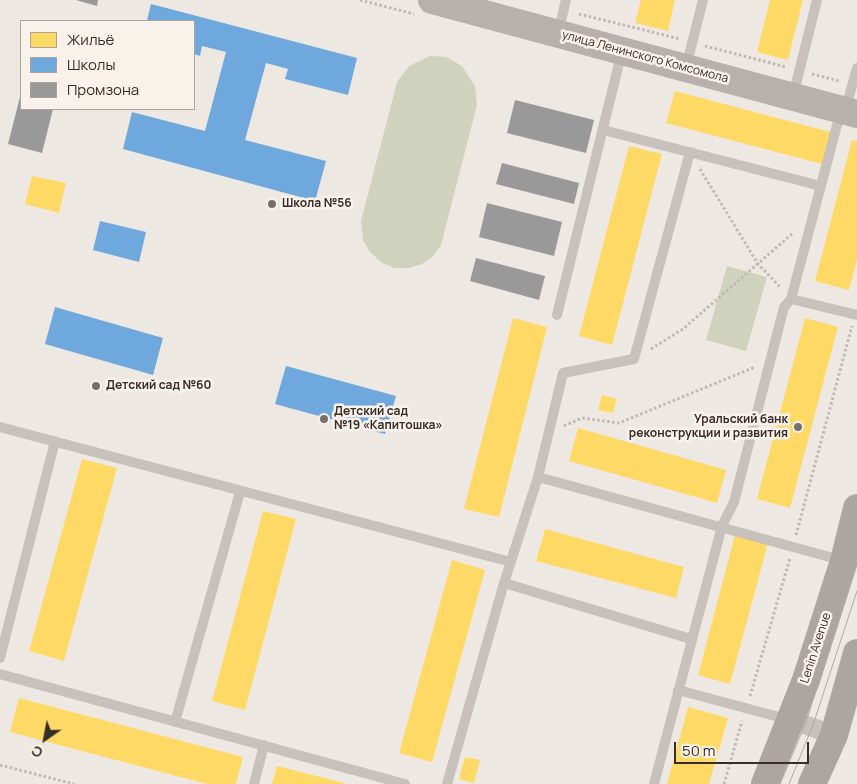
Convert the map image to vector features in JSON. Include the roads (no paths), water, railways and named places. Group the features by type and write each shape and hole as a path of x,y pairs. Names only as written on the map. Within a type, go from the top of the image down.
{"main road":[{"name":"Lenin Avenue","path":"765,784 850,564 857,508"},
{"path":"812,784 834,735 857,653"}],"street":[{"name":"улица Ленинского Комсомола","path":"432,0 851,112"},
{"path":"791,720 834,735"}],"lane":[{"path":"558,34 566,0"},
{"path":"686,68 703,0"},
{"path":"793,97 817,0"},
{"path":"557,315 622,51"},
{"path":"654,784 722,526 734,502 784,307 791,299 837,125 851,112 857,68"},
{"path":"603,130 821,186"},
{"path":"447,784 504,583 538,477 563,373 634,359 690,152"},
{"path":"791,299 857,315"},
{"path":"0,427 240,492 511,562"},
{"path":"0,658 55,442"},
{"path":"538,477 722,526 850,564"},
{"path":"175,722 240,492"},
{"path":"504,583 691,639"},
{"path":"0,674 405,784"},
{"path":"678,690 791,720"},
{"path":"254,784 264,745"}],"tram line":[{"path":"780,784 806,722 857,560"},
{"path":"789,784 813,725 857,591"}],"place":[{"name":"Школа №56","path":"272,204"},
{"name":"Детский сад №60","path":"96,386"},
{"name":"Детский сад №19 «Капитошка»","path":"324,419"},
{"name":"Уральский банк реконструкции и развития","path":"798,427"}]}
